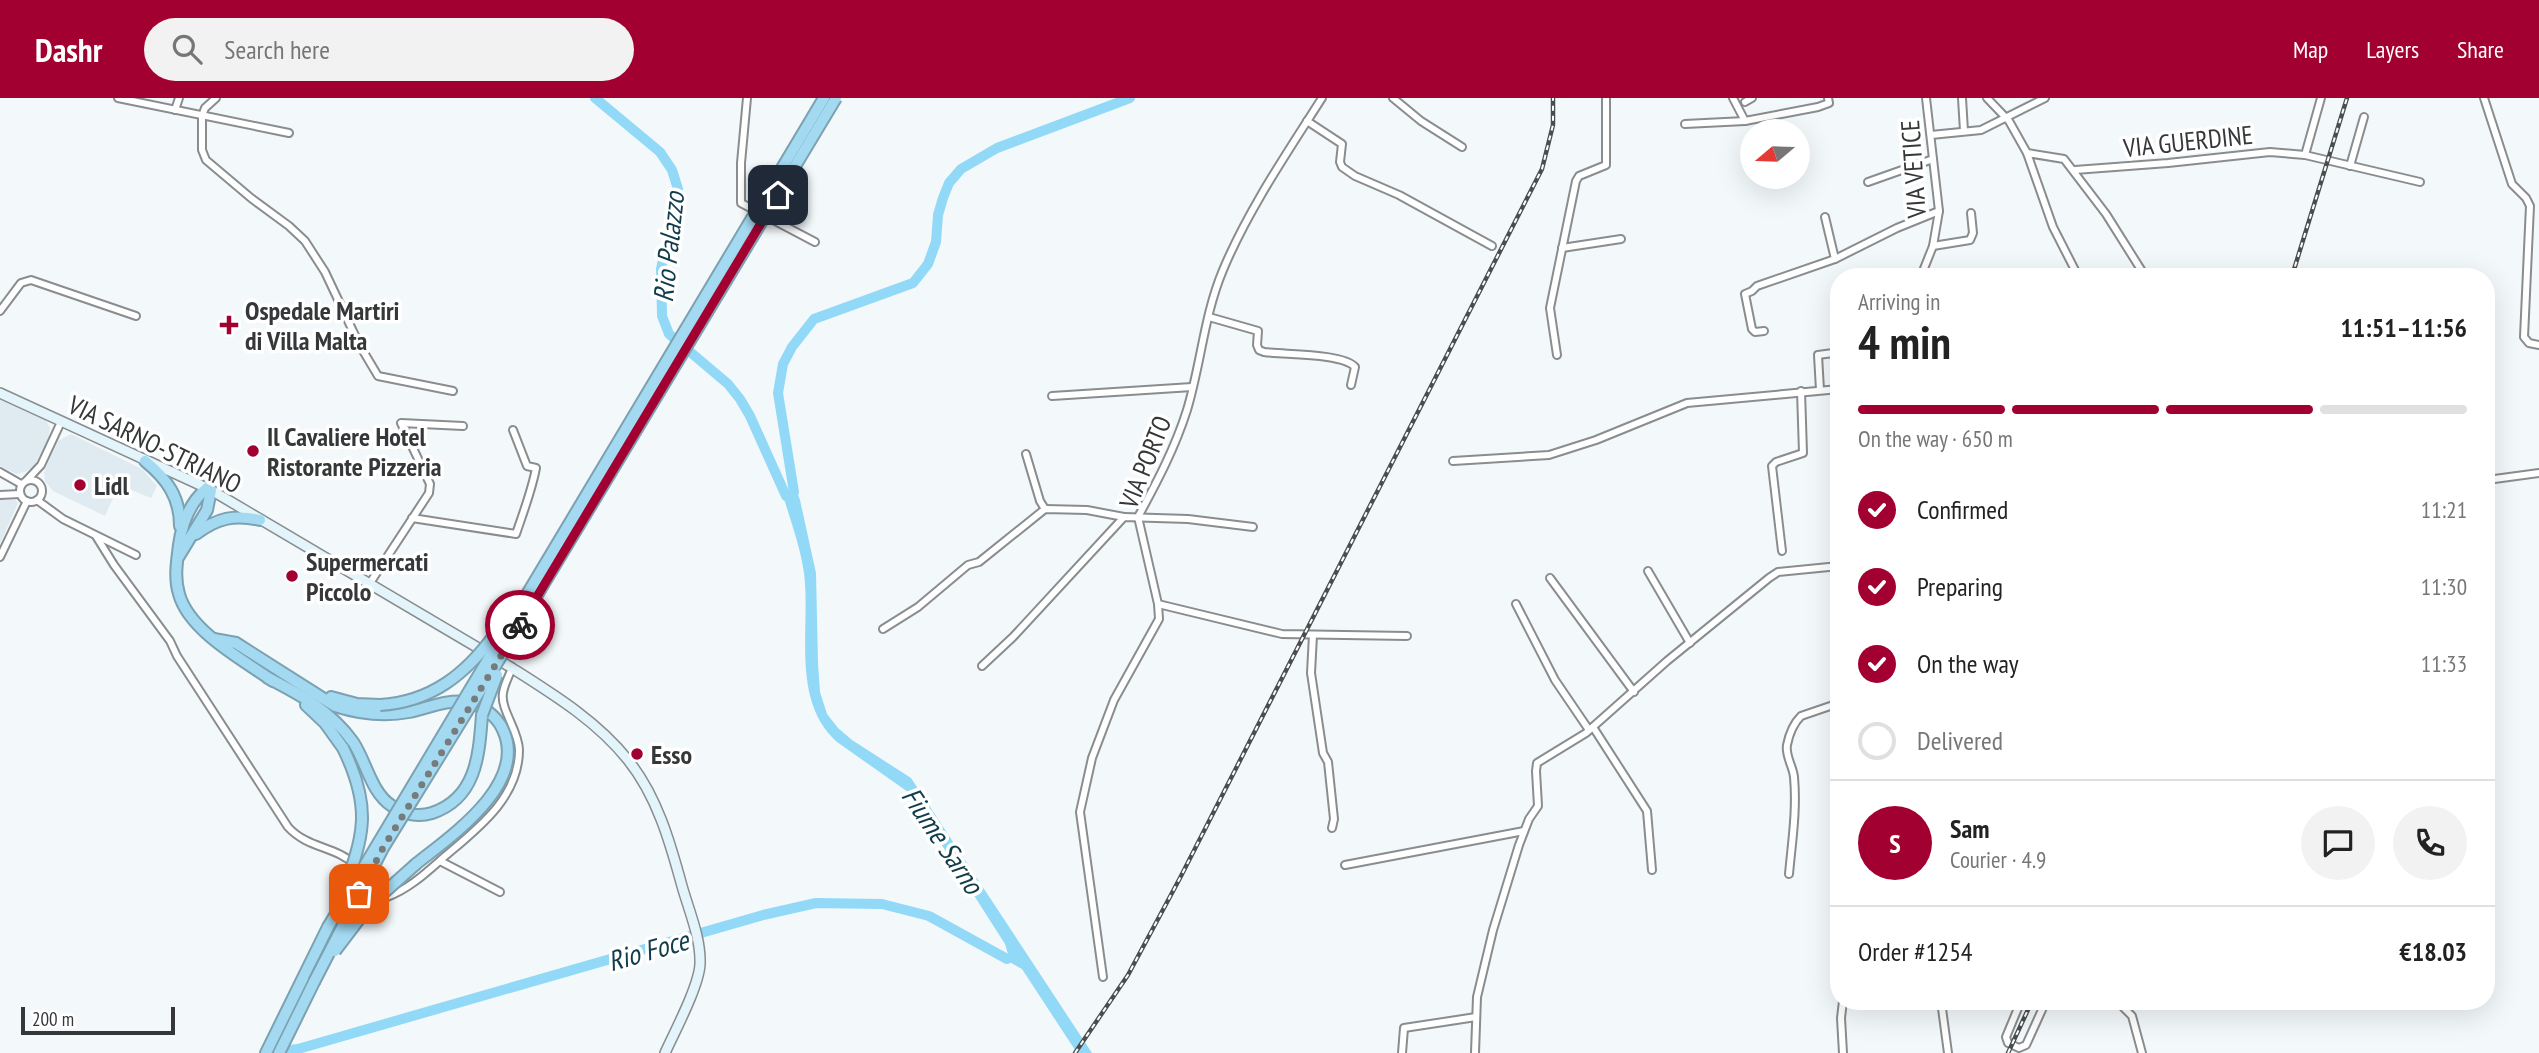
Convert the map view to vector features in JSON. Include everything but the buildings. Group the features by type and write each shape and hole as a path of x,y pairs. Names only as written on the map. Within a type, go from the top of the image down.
{"highway":[{"path":"266,1053 328,927 824,98"},
{"path":"279,1053 383,848 516,632 836,98"},
{"path":"145,461 169,484 186,537"},
{"path":"209,489 194,501 186,537 177,558 177,589 188,616 214,639 306,704 325,723 343,748 356,776 362,824 354,860 328,927"},
{"path":"186,537 225,518 235,516 260,520"},
{"path":"306,687 357,704 406,702 424,696 458,676 489,642 532,584"},
{"path":"268,678 309,699 330,715 358,750 383,798 391,806 413,816 425,815 450,805 468,786 479,754 482,715 492,685 514,646 516,632"},
{"path":"214,639 236,643 335,706 370,715 396,714 441,704 467,702 480,706 501,725 508,743 502,778 492,795 466,823 370,905 314,982"}],"main road":[{"name":"VIA SARNO-STRIANO","path":"0,393 209,489 370,583 557,696 627,760 643,782 659,814 698,940 700,965 666,1053"}],"street":[{"path":"118,98 289,133"},
{"path":"175,110 179,98"},
{"path":"216,98 205,108 202,116 202,150 206,160 305,241 325,272 359,344 378,376 453,391"},
{"path":"747,98 741,163 741,203 815,242"},
{"name":"VIA PORTO","path":"1103,977 1080,812 1092,758 1114,700 1159,620 1158,604 1138,517 1175,447 1223,270 1252,212 1322,98"},
{"path":"1393,98 1421,121 1462,147"},
{"path":"1557,355 1550,309 1576,181 1579,176 1606,165 1606,98"},
{"path":"1733,98 1744,119"},
{"path":"1755,119 1818,107 1829,103 1828,98"},
{"name":"VIA VETICE","path":"1924,268 1933,246 1939,211 1926,98"},
{"path":"1962,98 1964,131"},
{"path":"1987,98 2006,118 2027,153 2053,227 2074,268"},
{"path":"1931,135 1981,130 2045,98"},
{"path":"2305,155 2321,98"},
{"path":"2484,98 2512,184 2530,206 2524,337 2529,343 2539,345"},
{"path":"2350,166 2364,117"},
{"path":"1307,121 1342,144 1340,162 1347,170 1492,246"},
{"path":"1685,124 1740,121"},
{"name":"VIA GUERDINE","path":"2075,170 2270,152 2305,155 2420,182"},
{"path":"2027,153 2064,159 2075,170 2140,268"},
{"path":"1868,182 1933,159"},
{"path":"1763,331 1755,332 1752,329 1745,293 1757,286 1835,259 1897,228 1939,211"},
{"path":"1933,246 1970,240 1973,233 1971,214"},
{"path":"1825,217 1835,259"},
{"path":"1562,248 1622,239"},
{"path":"0,311 21,284 31,280 136,316"},
{"path":"1209,317 1258,331 1257,345 1259,350 1264,352 1334,358 1349,362 1355,368 1351,385"},
{"path":"1820,390 1818,355 1830,353"},
{"path":"1052,396 1192,387"},
{"path":"1453,461 1549,455 1596,440 1687,403 1830,389"},
{"path":"1782,551 1772,466 1776,462 1803,453 1801,391"},
{"path":"20,494 24,482 41,465 61,422"},
{"path":"370,583 429,493 430,484 401,423 463,426"},
{"path":"412,519 516,534 534,483 536,468 527,466 513,430"},
{"path":"1026,454 1040,501 1045,509"},
{"path":"37,500 42,491 41,465"},
{"path":"0,472 24,482 34,480 40,485"},
{"path":"2495,479 2539,473"},
{"path":"0,495 20,494 27,501"},
{"path":"27,501 37,500 57,516 136,555"},
{"path":"0,557 27,501"},
{"path":"883,629 918,607 968,565 979,562 1045,509 1087,510 1124,517 1188,519 1253,527"},
{"path":"982,666 1013,637 1124,517"},
{"path":"96,536 114,565 170,640 177,656 278,814 298,837 350,860 387,897 418,880 492,814 512,780 519,750 517,735 505,706 503,693 512,667"},
{"path":"1475,1053 1477,998 1493,930 1524,831 1538,806 1537,763 1591,729 1689,643 1778,572 1830,567"},
{"path":"1648,571 1689,643"},
{"path":"1550,578 1634,692"},
{"path":"1158,604 1272,633 1407,636"},
{"path":"1516,604 1555,680 1647,811 1652,870"},
{"path":"1312,635 1311,673 1323,753 1328,762 1334,819 1332,828"},
{"path":"1789,874 1795,827 1794,775 1787,753 1788,743 1801,716 1830,706"},
{"path":"1345,865 1524,831"},
{"path":"440,861 500,892"},
{"path":"1842,1010 1843,1053"},
{"path":"1942,1010 1948,1053"},
{"path":"2017,1010 2006,1037 2008,1043 2018,1048 2026,1045 2042,1010"},
{"path":"2126,1010 2132,1016 2142,1053"},
{"path":"1402,1053 1404,1028 1476,1017"}],"shaded area":[{"path":"0,397 45,419 50,428 48,439 34,466 25,472 16,474 0,466"},
{"path":"71,434 142,469 157,486 151,498 119,485 105,516 53,491 45,481 44,472 58,441"},
{"path":"0,500 15,500 18,503 0,544"}],"water":[{"name":"Fiume Sarno","path":"793,481 800,500 816,573 820,692 827,714 852,740 911,778 1092,1053 1077,1053 1022,969 997,955 1008,954 1005,944 908,792 837,742 822,725 808,684 804,573 780,485 783,484 788,492 792,491"}],"waterway":[{"name":"Rio Palazzo","path":"595,98 660,152 672,170 678,189 661,269 662,316 669,334 728,384 740,399 786,496"},
{"path":"794,492 778,393 783,364 792,347 814,319 913,283 928,264 936,242 938,215 943,198 949,183 961,169 997,148 1130,98"},
{"name":"Rio Foce","path":"275,1052 298,1049 763,915 816,903 882,904 929,916 1007,959"}],"railway":[{"path":"1075,1053 1128,975 1180,878 1542,169 1553,125 1553,98"},
{"path":"2294,268 2347,98"},
{"path":"2008,1053 2028,1010"}],"way so far":[{"path":"359,894 383,848 520,625"}],"place":[{"name":"Ospedale Martiri di Villa Malta","path":"229,325"},
{"name":"Il Cavaliere Hotel Ristorante Pizzeria","path":"253,451"},
{"name":"Lidl","path":"80,485"},
{"name":"Supermercati Piccolo","path":"292,576"},
{"name":"Esso","path":"637,754"}],"route":[{"path":"520,625 778,195"}]}
